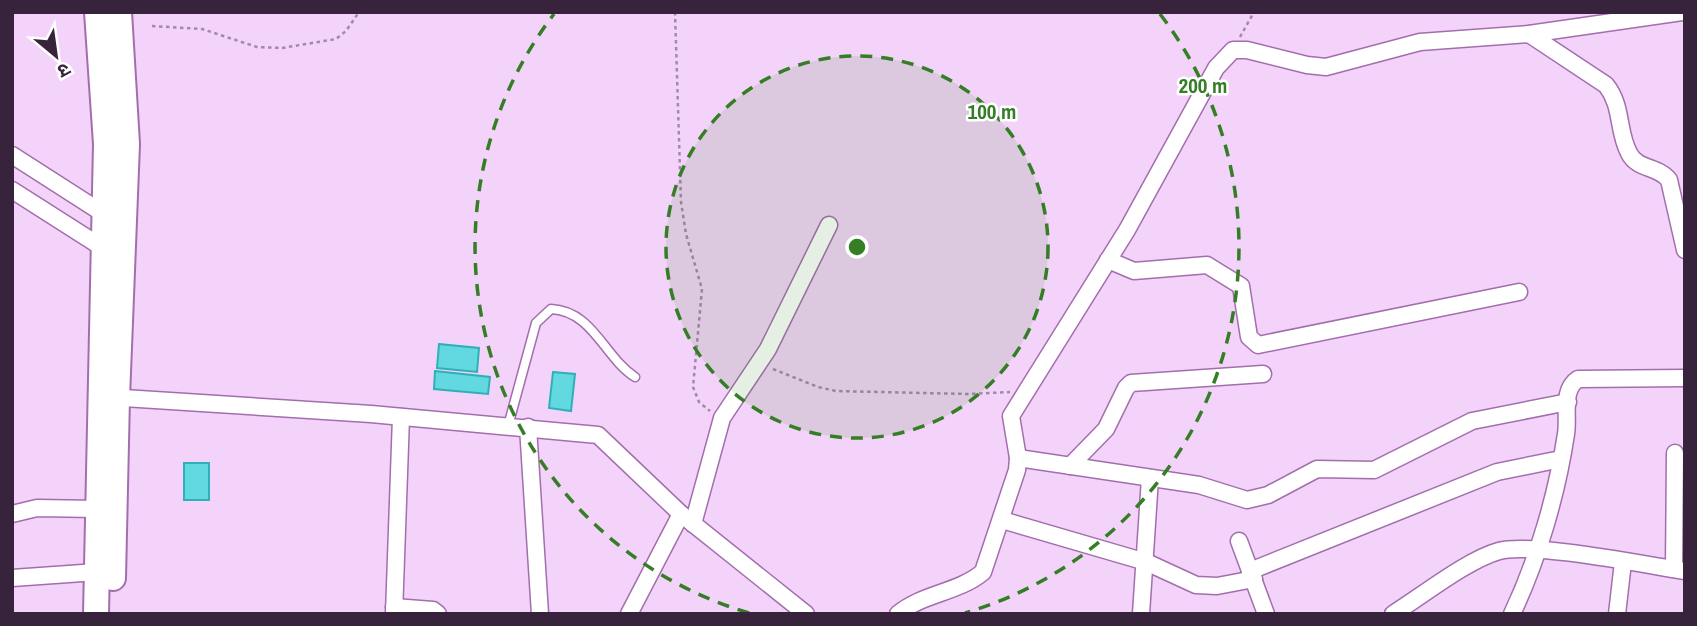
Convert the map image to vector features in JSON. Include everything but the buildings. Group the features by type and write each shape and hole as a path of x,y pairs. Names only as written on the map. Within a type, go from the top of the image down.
{"main road":[{"path":"97,12 106,145 103,248 113,614"},
{"path":"96,614 97,509 127,144 119,12"}],"street":[{"path":"898,614 910,604 973,580 983,572 1002,520 1018,458 1010,428 1011,416 1108,260 1216,68 1233,50 1247,50 1326,67 1409,43 1529,34 1682,12"},
{"path":"1529,34 1606,85 1613,93 1628,152 1640,165 1664,173 1669,180 1683,227 1685,250"},
{"path":"12,155 104,214"},
{"path":"12,190 103,248"},
{"path":"629,614 687,519 722,418 760,364 829,225"},
{"path":"1108,260 1134,271 1207,265 1216,268 1241,286 1249,337 1258,345 1519,292"},
{"path":"1070,466 1106,429 1131,383 1263,374"},
{"path":"1512,614 1536,551 1561,459 1567,433 1568,391 1578,379 1685,378"},
{"path":"108,397 401,417 598,435 687,519 806,614"},
{"path":"1018,458 1199,485 1239,500 1257,499 1317,469 1374,470 1472,421 1568,402"},
{"path":"401,417 394,610 433,610 438,614"},
{"path":"528,427 540,614"},
{"path":"1392,614 1484,557 1506,550 1536,551 1679,570 1675,453"},
{"path":"1002,520 1146,562 1196,585 1217,586 1252,575 1497,472 1561,459"},
{"path":"1142,614 1150,478"},
{"path":"12,514 37,508 97,509"},
{"path":"1239,541 1266,614"},
{"path":"1617,614 1623,562"},
{"path":"12,578 97,572"}],"lane":[{"path":"508,426 536,323 551,309 567,313 590,327 614,359 635,377"}],"path":[{"path":"152,26 202,29 257,47 282,48 336,39 346,31 359,12"},
{"path":"675,12 681,202 703,299 693,387 698,402 722,418"},
{"path":"1233,50 1254,12"},
{"path":"760,364 818,387 836,391 968,394 1027,391"}]}
